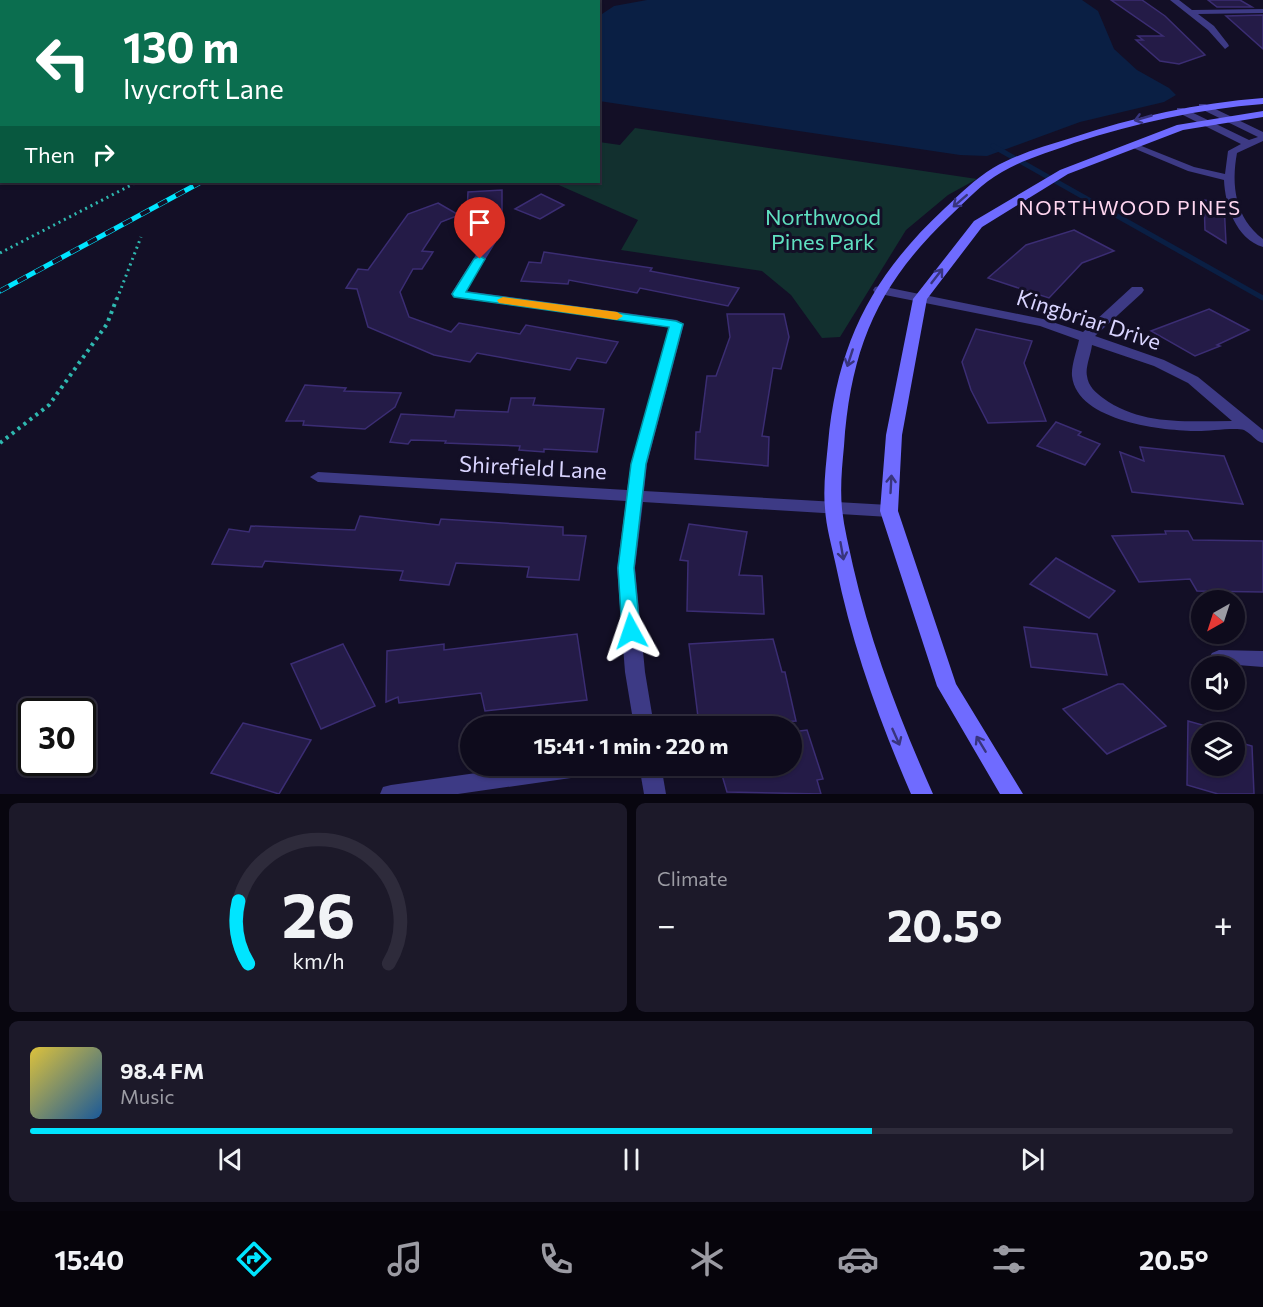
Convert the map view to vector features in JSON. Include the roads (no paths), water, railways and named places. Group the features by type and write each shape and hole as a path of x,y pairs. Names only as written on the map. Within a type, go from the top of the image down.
{"street":[{"path":"1174,0 1192,12 1225,46"},
{"path":"1192,12 1263,11"},
{"path":"922,794 894,731 868,659 850,594 833,506 837,419 843,380 867,312 915,242 991,174 1032,154 1148,117 1202,106 1263,101"},
{"path":"1012,794 947,686 889,511 894,435 920,299 978,224 1064,172 1181,127 1263,114"},
{"path":"490,242 458,294 676,324 650,418 635,495 626,568 634,672 642,716"},
{"name":"Kingbriar Drive","path":"880,290 1011,315 1087,336 1159,363 1193,380 1263,438"},
{"path":"1137,290 1087,336 1079,376 1089,395 1122,416 1156,424 1248,424"},
{"name":"Shirefield Lane","path":"318,477 889,511"},
{"path":"1245,659 1263,659"},
{"path":"391,794 520,776"},
{"path":"652,776 655,794"}],"lane":[{"path":"1202,106 1263,137"},
{"path":"1180,110 1247,143"},
{"path":"1263,137 1233,151 1229,178 1234,216 1250,237 1263,244"},
{"path":"1131,145 1191,169 1229,178"}],"water":[{"path":"647,0 1082,0 1098,11 1114,49 1137,70 1169,88 1176,95 1164,102 1080,122 987,156 960,155 600,101 600,15 614,6"}],"waterway":[{"path":"993,146 1263,298"}],"railway":[{"path":"0,291 199,183"}],"district":[{"name":"NORTHWOOD PINES","path":"1130,207"}],"park label":[{"name":"Northwood Pines Park","path":"823,228"}]}
